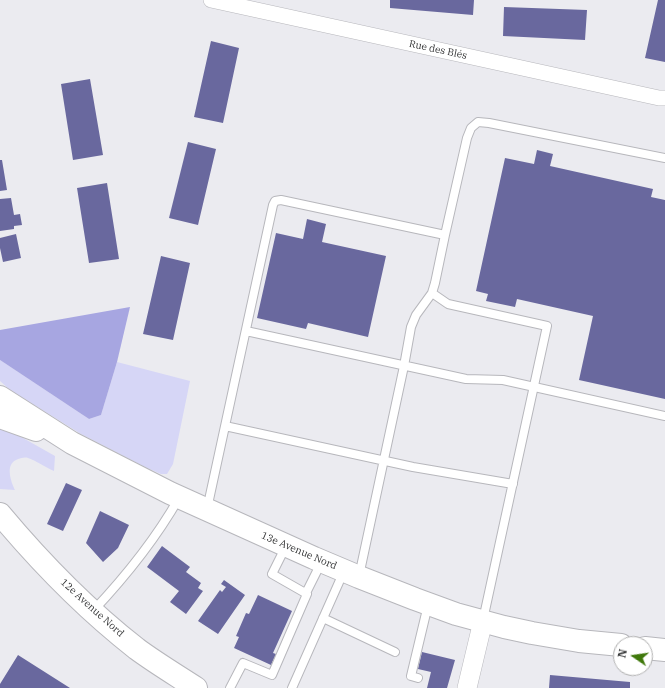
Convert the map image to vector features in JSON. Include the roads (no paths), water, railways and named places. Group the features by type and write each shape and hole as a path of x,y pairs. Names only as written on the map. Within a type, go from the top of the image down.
{"main road":[{"name":"13e Avenue Nord","path":"0,397 72,443 180,498 352,574 456,614 532,633 579,641 613,644"},
{"path":"0,417 72,443"},
{"name":"12e Avenue Nord","path":"0,514 45,566 93,611 137,649 157,664 196,688"},
{"path":"653,649 665,650"}],"street":[{"name":"Rue des Blés","path":"212,0 652,97 665,98"},
{"path":"467,688 483,621"}],"lane":[{"path":"292,688 323,618 352,574 384,461 411,327 416,315 432,293 467,138 471,128 478,122 489,123 665,158"},
{"path":"207,510 275,201 281,200 445,235"},
{"path":"432,293 448,304 547,326 483,621"},
{"path":"246,331 466,379 503,380 665,416"},
{"path":"225,426 413,467 513,484"},
{"path":"93,611 115,588 146,550 180,498"},
{"path":"286,546 272,574 306,593"},
{"path":"230,688 243,663 272,675 307,594 306,593 322,561"},
{"path":"418,678 411,676 428,604"},
{"path":"323,618 395,652"}]}
